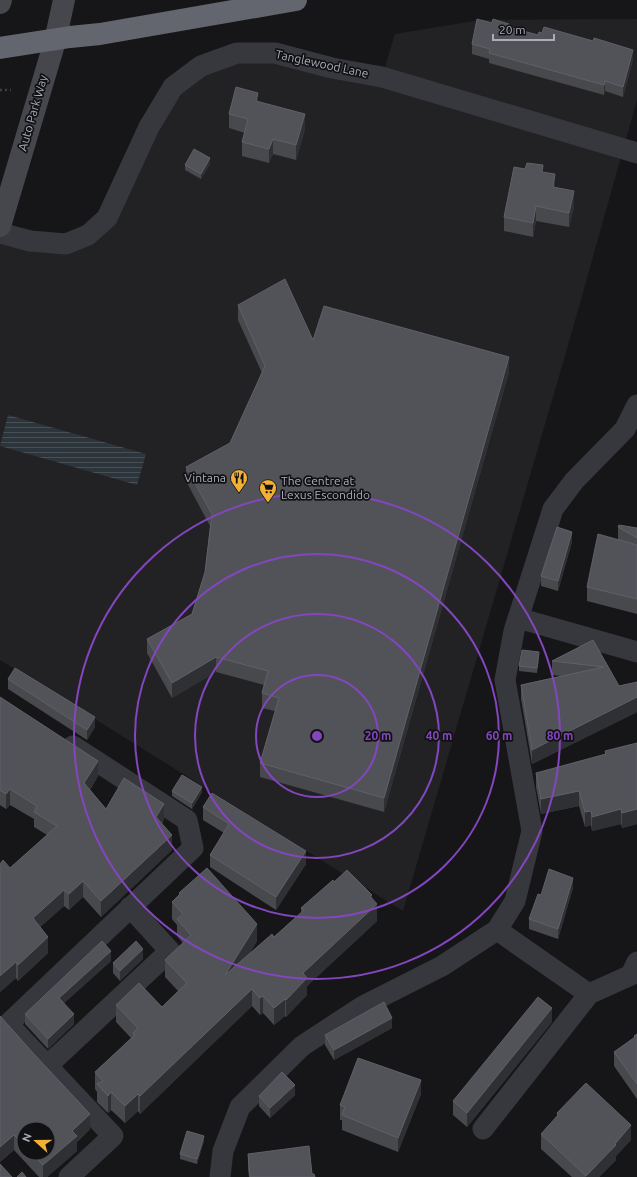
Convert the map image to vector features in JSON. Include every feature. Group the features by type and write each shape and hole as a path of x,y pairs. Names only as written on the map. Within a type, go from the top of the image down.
{"highway":[{"path":"0,48 100,34 296,0"}],"main road":[{"name":"Auto Park Way","path":"0,226 54,41 64,0"}],"street":[{"name":"Tanglewood Lane","path":"0,233 30,241 66,244 88,235 107,218 149,127 173,87 200,66 237,53 275,53 332,68 382,77 637,153"},
{"path":"220,1177 223,1151 240,1107 302,1046 363,1006 442,966 497,930 515,900 532,832 505,680 518,618 553,509 574,481 625,429 635,414"},
{"path":"518,618 637,652"},
{"path":"60,737 187,820 192,848 4,1027 47,1066 113,1136 69,1177"},
{"path":"47,1066 170,951 130,907"},
{"path":"497,930 589,994"},
{"path":"482,1129 589,994 630,975 637,962"}],"path":[{"path":"0,90 11,90"}],"shaded area":[{"path":"637,19 637,100 571,335 403,911 0,660 0,233 88,235 173,87 237,53 382,77 395,34 480,20"},
{"path":"8,415 146,454 137,485 0,446"}],"building":[{"path":"477,19 492,23 493,19 509,24 508,27 538,35 539,32 542,33 544,27 593,41 594,38 633,50 623,87 605,81 604,85 489,53 490,49 472,44"},
{"path":"236,87 258,93 256,101 305,114 296,145 273,139 269,149 242,142 248,119 229,114"},
{"path":"194,149 210,158 201,174 185,165"},
{"path":"527,163 543,165 542,172 555,174 553,187 574,191 569,213 536,206 533,223 504,217 514,167 525,169"},
{"path":"285,279 313,340 324,306 509,357 384,798 260,763 279,698 262,693 268,671 216,657 172,683 147,639 192,614 205,572 212,514 186,467 230,443 265,366 238,305"},
{"path":"619,525 637,528 637,538 618,527"},
{"path":"557,527 572,532 558,581 541,576"},
{"path":"598,534 637,545 637,599 587,587"},
{"path":"593,640 619,686 637,682 637,697 532,750 521,685 604,667 552,661"},
{"path":"522,650 539,652 537,668 519,666"},
{"path":"15,668 95,717 87,730 8,679"},
{"path":"0,697 98,761 84,783 106,809 124,778 164,804 156,817 172,835 101,901 83,881 69,894 64,890 33,918 48,937 18,965 16,962 0,976 0,864 3,860 10,868 57,826 34,812 37,806 10,789 6,794 0,790"},
{"path":"637,743 637,809 622,813 621,809 592,817 591,811 585,812 579,791 541,799 536,773 606,754 605,751"},
{"path":"182,775 202,787 192,803 172,791"},
{"path":"212,793 306,851 276,897 210,855 229,824 203,807"},
{"path":"207,868 257,924 225,975 272,934 274,937 304,910 301,908 333,880 334,882 347,870 372,895 370,896 377,904 303,973 307,978 286,1000 285,999 274,1008 263,996 260,998 252,989 140,1096 138,1094 125,1106 111,1092 108,1096 97,1084 103,1081 95,1072 135,1035 133,1033 138,1028 116,1005 139,983 162,1007 187,983 165,960 191,935 177,919 183,914 172,902 180,894 179,893"},
{"path":"549,869 573,878 558,929 529,919 538,894 541,895"},
{"path":"102,941 111,951 59,998 74,1014 48,1039 25,1014"},
{"path":"136,941 143,949 120,971 113,963"},
{"path":"538,997 552,1008 467,1113 453,1101"},
{"path":"384,1002 392,1018 334,1050 325,1035"},
{"path":"0,1016 90,1114 72,1131 77,1136 56,1154 56,1121 16,1121 16,1137 14,1135 0,1147"},
{"path":"637,1034 637,1084 614,1052"},
{"path":"358,1058 421,1080 398,1138 342,1115 345,1107 340,1105"},
{"path":"282,1072 295,1085 270,1108 259,1096"},
{"path":"586,1083 631,1125 615,1144 616,1145 586,1176 541,1134 558,1115 557,1113"},
{"path":"187,1131 204,1136 197,1159 180,1154"},
{"path":"309,1146 312,1174 314,1174 315,1177 250,1177 248,1154"},
{"path":"39,1161 48,1161 43,1165"},
{"path":"0,1164 12,1177 0,1177"},
{"path":"22,1172 26,1177 17,1177"}],"place":[{"name":"Vintana","path":"239,493"},
{"name":"The Centre at Lexus Escondido","path":"268,503"}]}
